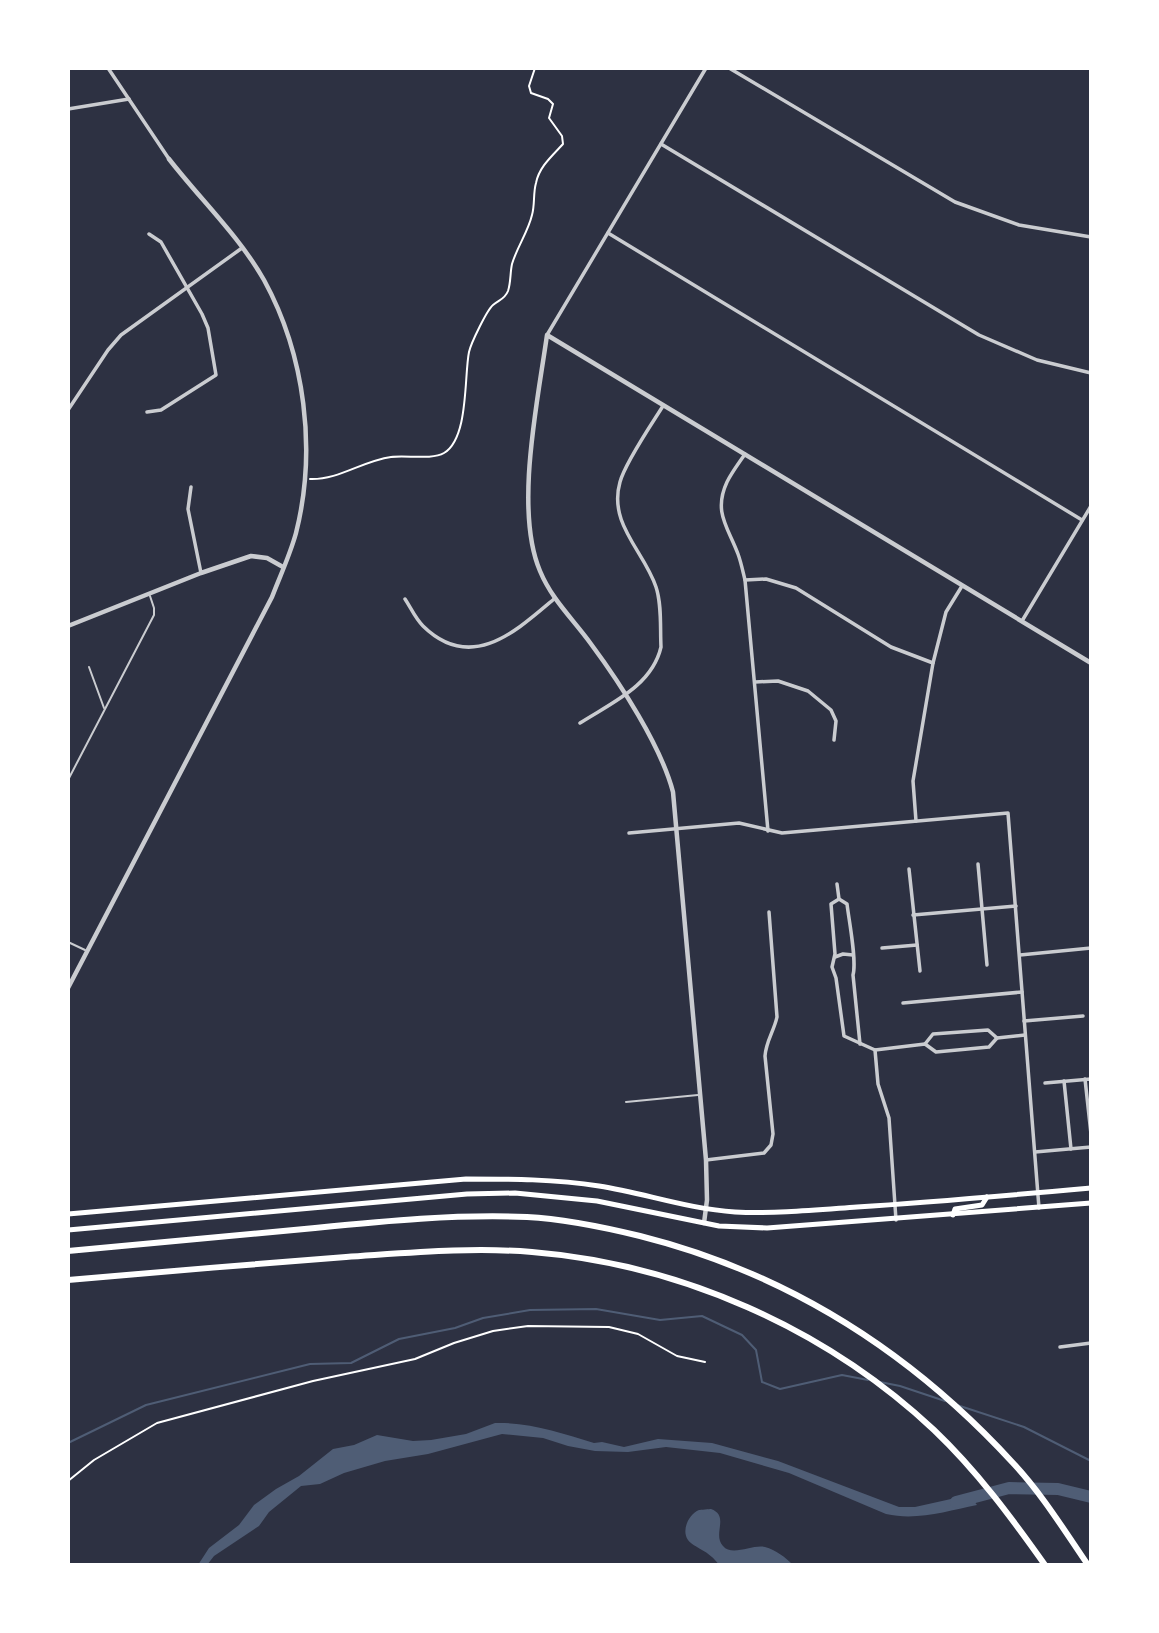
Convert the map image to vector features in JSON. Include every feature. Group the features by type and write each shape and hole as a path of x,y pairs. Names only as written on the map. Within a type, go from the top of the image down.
{"highway":[{"path":"68,1251 402,1219 465,1216 529,1217 589,1224 670,1244 759,1275 798,1295 880,1345 932,1385 1014,1465 1088,1565"},
{"path":"68,1280 452,1250 530,1252 585,1258 686,1283 761,1313 824,1347 896,1398 934,1430 971,1468 1001,1503 1045,1565"}],"main road":[{"path":"68,1214 466,1179 520,1178 600,1186 706,1208 769,1213 1091,1188"},
{"path":"68,1230 467,1194 514,1193 597,1201 704,1223 767,1228 1091,1203"},
{"path":"953,1215 955,1209 982,1205 987,1197"}],"street":[{"path":"68,988 272,597 295,536 305,480 306,436 295,362 281,316 263,279 242,248 169,159 108,68"},
{"path":"704,1223 706,1160 675,803 667,772 652,740 591,643 554,599 535,558 527,511 534,424 547,335 706,68"},
{"path":"729,68 955,202 1019,225 1091,237"},
{"path":"68,109 129,99"},
{"path":"661,144 979,335 1037,360 1091,373"},
{"path":"608,233 1082,520"},
{"path":"148,412 161,410 216,374 208,328 188,287 161,242 149,234"},
{"path":"68,410 121,335 242,248"},
{"path":"547,335 1091,663"},
{"path":"580,723 624,695 649,674 661,647 657,590 649,570 623,527 618,510 620,479 663,406"},
{"path":"745,454 727,483 721,502 724,525 738,554 745,580 768,831"},
{"path":"191,487 188,509 201,573"},
{"path":"1022,621 1091,506"},
{"path":"68,626 251,556 267,558 283,567"},
{"path":"745,580 766,579 796,588 891,646 933,663"},
{"path":"917,822 913,781 933,663 946,612 962,586"},
{"path":"405,599 413,615 435,635 457,645 474,647 506,638 554,599"},
{"path":"755,682 778,681 807,691 831,710 836,721 834,740"},
{"path":"629,833 739,823 782,834 1008,813 1039,1208"},
{"path":"978,864 987,965"},
{"path":"909,869 920,971"},
{"path":"837,884 839,899"},
{"path":"839,899 847,904 856,965 853,975 858,1043"},
{"path":"839,899 831,904 835,957 832,967 844,1036 875,1049 925,1044 936,1052 989,1047 997,1038 1025,1035"},
{"path":"913,915 1016,906"},
{"path":"706,1160 764,1153 771,1145 773,1134 765,1056 766,1043 777,1017 769,912"},
{"path":"882,948 917,945"},
{"path":"1020,955 1091,948"},
{"path":"835,957 853,955"},
{"path":"903,1003 1022,992"},
{"path":"1024,1021 1083,1016"},
{"path":"925,1044 933,1034 988,1030 997,1038"},
{"path":"875,1049 878,1084 889,1118 896,1220"},
{"path":"1045,1083 1088,1079 1091,1134"},
{"path":"1065,1081 1071,1149"},
{"path":"1035,1152 1091,1147"},
{"path":"1060,1347 1091,1343"}],"lane":[{"path":"68,780 154,615 149,595"},
{"path":"89,667 104,708"},
{"path":"68,768 71,775"},
{"path":"68,942 86,950"},
{"path":"626,1102 699,1095"}],"path":[{"path":"305,480 326,480 388,457 432,456 444,453 453,443 462,417 469,352 484,318 493,305 508,293 512,265 533,215 536,181 544,163 563,144 562,136 549,118 553,104 548,99 531,93 529,86 535,68"},
{"path":"68,1481 94,1460 157,1423 313,1381 415,1359 493,1331 527,1326 609,1327 638,1334 677,1356 705,1362"}],"water":[{"path":"495,1423 533,1426 594,1443 624,1447 658,1439 712,1443 778,1461 899,1507 915,1507 969,1495 977,1505 932,1514 898,1516 886,1514 789,1473 720,1453 666,1447 628,1452 595,1451 543,1438 502,1434 428,1454 385,1461 344,1473 320,1484 301,1486 269,1512 259,1526 214,1556 207,1565 198,1565 209,1548 239,1525 254,1505 299,1476 333,1449 354,1445 377,1435 413,1441 431,1440 466,1434"},
{"path":"711,1509 719,1516 720,1541 727,1549 765,1547 780,1554 793,1565 719,1565 711,1556 691,1543 685,1532 687,1523 695,1512"}],"waterway":[{"path":"68,1443 146,1405 310,1364 351,1363 399,1339 455,1328 483,1318 530,1310 596,1309 660,1320 702,1316 742,1335 756,1350 762,1382 780,1389 842,1375 868,1380"},
{"path":"880,1382 945,1401"},
{"path":"957,1405 1024,1427 1091,1461"},
{"path":"956,1502 1009,1488 1058,1489 1091,1497"}]}
